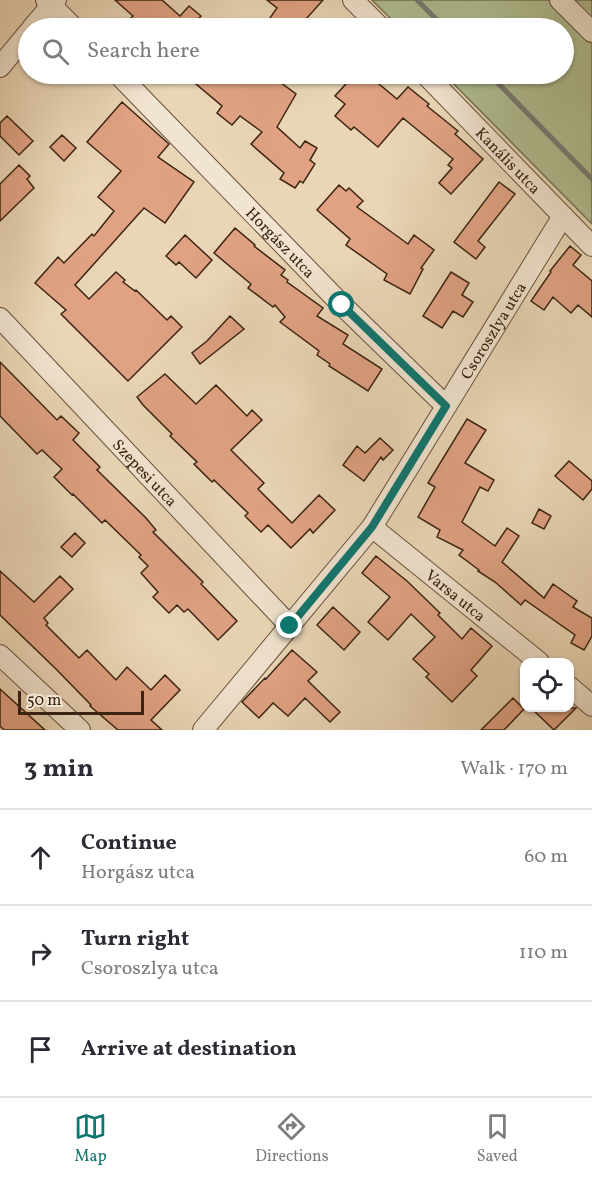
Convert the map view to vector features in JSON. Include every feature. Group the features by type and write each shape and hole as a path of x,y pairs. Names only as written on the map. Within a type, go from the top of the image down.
{"street":[{"path":"353,0 371,18"},
{"path":"560,0 592,32"},
{"path":"39,18 51,2 66,18"},
{"path":"0,67 18,45"},
{"name":"Horgász utca","path":"128,84 342,305 446,406"},
{"name":"Kanális utca","path":"435,84 592,246"},
{"name":"Csoroszlya utca","path":"208,728 372,527 563,216"},
{"name":"Szepesi utca","path":"0,318 290,626"},
{"name":"Varsa utca","path":"372,527 533,658"},
{"path":"0,655 80,730"},
{"path":"574,690 592,706"}],"green space":[{"path":"372,0 592,0 592,224 454,84 574,84 574,18 390,18"}],"building":[{"path":"115,0 162,0 180,16 189,6 201,16 199,18 131,18 133,16"},
{"path":"267,0 323,0 307,18 270,18 277,8"},
{"path":"196,84 282,84 296,94 277,127 300,148 305,141 317,148 310,160 315,164 303,183 300,181 295,188 280,179 284,173 251,144 262,132 240,116 232,125 217,113 222,106"},
{"path":"346,84 379,84 397,99 408,87 458,131 455,134 483,159 451,194 439,183 452,168 448,165 453,159 403,118 378,147 354,127 351,130 335,116 345,104 335,96"},
{"path":"122,102 169,144 158,157 194,182 165,223 144,208 75,285 89,299 116,272 125,280 123,282 136,290 167,320 171,316 182,327 128,381 61,314 66,310 35,283 58,257 64,263 92,234 94,236 114,211 98,197 121,171 87,142"},
{"path":"7,116 33,141 19,155 0,136 0,123"},
{"path":"62,135 76,148 64,161 50,147"},
{"path":"19,165 30,176 27,179 34,188 0,221 0,184"},
{"path":"499,182 515,194 478,241 485,247 476,259 454,242"},
{"path":"339,185 346,191 349,188 363,201 357,207 408,244 414,235 434,250 421,268 423,269 410,294 384,280 387,274 346,245 350,239 317,210"},
{"path":"235,228 285,270 281,275 288,280 287,282 323,308 317,316 348,335 343,344 382,369 368,391 329,366 330,364 317,355 319,351 280,322 285,317 275,305 273,307 248,288 251,284 214,253"},
{"path":"185,235 212,260 196,278 179,262 176,265 166,256"},
{"path":"570,246 581,255 573,265 592,281 592,317 578,305 571,313 553,297 544,310 531,301 550,271"},
{"path":"451,272 469,283 462,295 473,302 463,317 453,311 442,328 423,316"},
{"path":"230,316 244,329 200,364 192,353 207,341"},
{"path":"0,362 57,420 61,416 79,433 73,440 100,467 97,470 146,518 156,530 153,532 203,582 201,584 237,621 218,640 188,609 184,612 177,605 169,613 153,597 158,592 141,573 148,566 139,557 141,555 105,520 102,523 54,477 62,469 42,450 37,454 0,416"},
{"path":"165,374 196,404 216,385 247,416 252,410 262,420 231,450 264,483 258,489 292,523 319,495 335,510 313,533 310,529 291,548 268,525 261,532 245,516 248,513 194,464 197,462 170,436 172,434 137,397"},
{"path":"467,419 486,430 465,463 494,480 488,491 480,487 462,522 495,546 507,528 519,536 502,562 544,598 553,584 577,601 573,607 592,618 592,636 584,650 571,643 575,635 525,600 521,605 459,555 463,550 437,537 440,530 418,517 435,487 428,483"},
{"path":"380,438 393,450 383,460 381,457 364,481 343,465 357,446 365,453"},
{"path":"569,461 592,481 592,489 583,500 555,476"},
{"path":"539,509 551,516 544,529 532,523"},
{"path":"75,533 85,543 72,557 61,547"},
{"path":"376,556 407,581 440,613 438,615 462,639 471,628 492,646 471,670 477,676 452,702 426,677 429,674 413,659 435,637 411,614 388,640 368,622 390,597 362,573"},
{"path":"0,571 34,602 60,576 73,589 44,618 48,623 46,625 79,658 87,650 116,680 127,667 151,690 165,675 180,690 151,720 162,730 118,730 90,706 56,669 0,615"},
{"path":"333,607 360,632 344,650 317,625"},
{"path":"292,650 317,672 308,681 340,712 330,722 305,698 288,716 273,703 259,718 242,702"},
{"path":"0,689 45,730 4,730 0,726"},
{"path":"513,698 520,705 521,712 504,730 481,730"},
{"path":"535,712 572,712 554,730"}],"waterway":[{"path":"417,0 435,18"},
{"path":"499,84 592,179"}],"route":[{"path":"290,626 372,527 446,406 342,305"}]}
